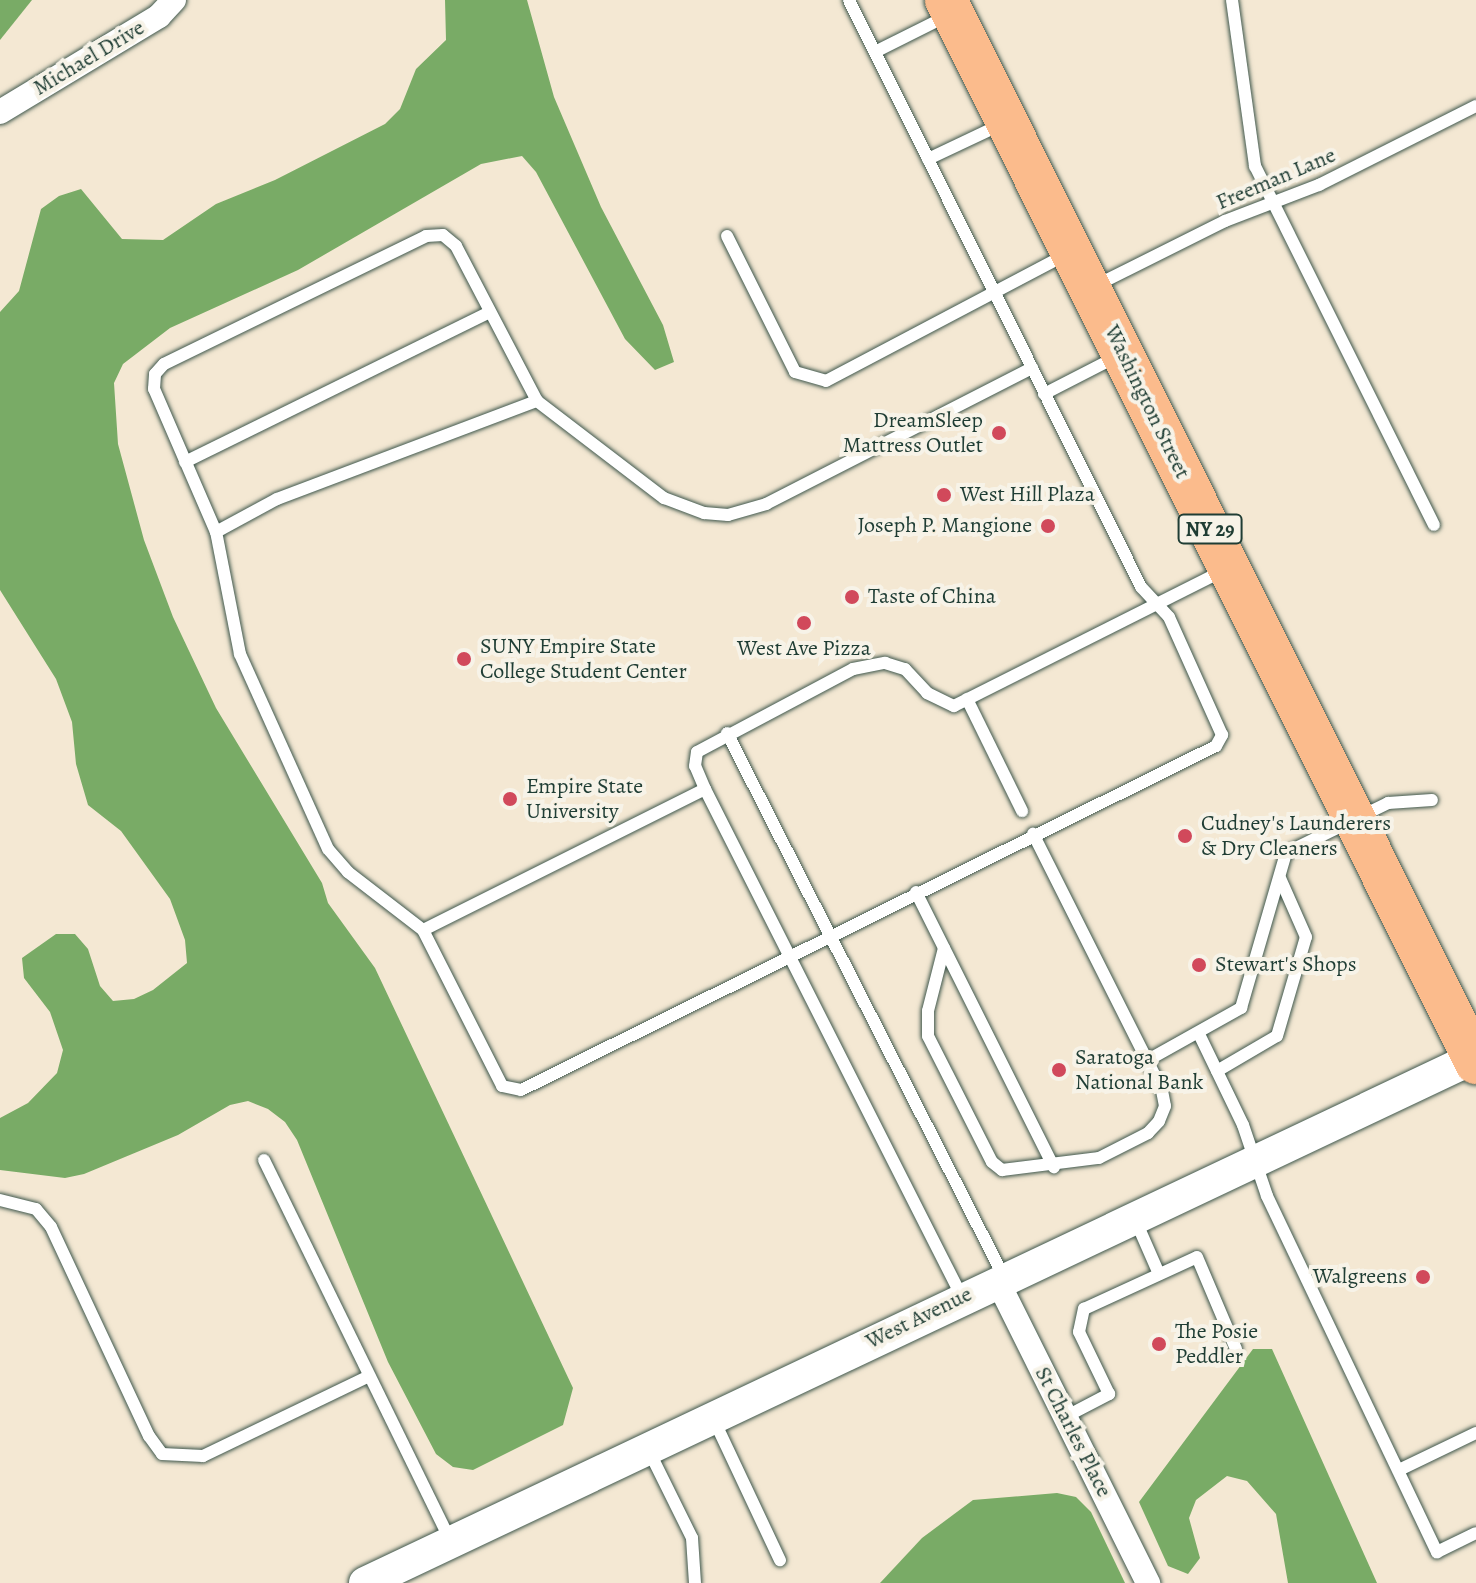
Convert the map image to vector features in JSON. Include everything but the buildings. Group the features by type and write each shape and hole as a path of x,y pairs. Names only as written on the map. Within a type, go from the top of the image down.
{"highway":[{"name":"Washington Street","path":"950,6 1475,1059"}],"street":[{"name":"Michael Drive","path":"0,112 159,16 174,0"},
{"name":"West Avenue","path":"365,1583 1133,1216 1475,1059"},
{"name":"St Charles Place","path":"1000,1279 1148,1583"}],"lane":[{"path":"849,0 1141,587 1169,617 1221,727 1221,741 521,1090 502,1086 423,930 348,872 328,849 240,654 216,532 154,389 155,374 164,364 434,234 456,246 488,313 537,401 664,498 704,513 728,515 766,504 1032,368"},
{"path":"1232,0 1248,137 1272,203 1434,525"},
{"path":"875,52 950,6"},
{"name":"Freeman Lane","path":"1090,289 1476,106"},
{"path":"928,159 1007,122"},
{"path":"727,236 795,372 826,381 1072,251"},
{"path":"185,462 488,313"},
{"path":"1044,394 1123,354"},
{"path":"216,532 277,499 537,401"},
{"path":"962,1297 705,789 695,766 697,752 727,733 853,669 885,663 905,669 941,704 954,706 1229,567"},
{"path":"967,699 1022,811"},
{"path":"727,733 1000,1279"},
{"path":"423,930 705,789"},
{"path":"1148,1060 1241,1008 1286,853 1388,803 1432,800"},
{"path":"944,948 927,1022 936,1054 992,1162 1002,1170 1054,1167 1099,1158 1148,1133 1159,1121 1165,1106 1148,1060 1033,834"},
{"path":"1217,1071 1270,1045 1277,1036 1306,937 1280,878"},
{"path":"916,892 1054,1167"},
{"path":"1199,1034 1437,1552 1476,1533"},
{"path":"264,1160 451,1542"},
{"path":"0,1200 36,1209 51,1227 149,1436 162,1454 203,1456 369,1376"},
{"path":"1133,1216 1159,1274"},
{"path":"1065,1417 1109,1394 1079,1332 1084,1309 1197,1257 1236,1349"},
{"path":"712,1417 780,1560"},
{"path":"1399,1470 1476,1433"},
{"path":"648,1448 692,1538 695,1583"}],"green space":[{"path":"0,0 32,0 0,40"},
{"path":"445,0 527,0 554,97 601,207 663,325 674,362 655,370 625,339 536,172 522,156 481,164 298,270 170,328 123,364 114,383 118,444 144,540 173,617 216,708 322,883 328,903 375,968 573,1388 563,1425 473,1470 453,1467 436,1454 388,1362 297,1140 285,1122 268,1109 248,1101 230,1105 178,1135 84,1174 65,1178 0,1170 0,1118 28,1103 57,1073 63,1050 50,1012 24,978 22,958 56,934 75,934 88,949 100,986 113,1001 134,999 153,990 187,963 185,940 170,899 121,831 88,805 76,764 72,722 56,679 0,590 0,312 19,291 41,209 59,196 81,189 122,239 163,240 216,204 275,180 385,124 400,109 416,69 446,40"},
{"path":"1253,1349 1272,1349 1377,1583 1288,1583 1276,1514 1247,1481 1227,1476 1196,1500 1189,1518 1200,1558 1188,1574 1168,1566 1139,1502"},
{"path":"1057,1493 1076,1497 1091,1512 1125,1583 880,1583 922,1538 973,1500"}],"place":[{"name":"DreamSleep Mattress Outlet","path":"999,433"},
{"name":"West Hill Plaza","path":"944,495"},
{"name":"Joseph P. Mangione","path":"1048,526"},
{"name":"Taste of China","path":"852,597"},
{"name":"West Ave Pizza","path":"804,623"},
{"name":"SUNY Empire State College Student Center","path":"464,659"},
{"name":"Empire State University","path":"510,799"},
{"name":"Cudney's Launderers & Dry Cleaners","path":"1185,836"},
{"name":"Stewart's Shops","path":"1199,965"},
{"name":"Saratoga National Bank","path":"1059,1070"},
{"name":"Walgreens","path":"1423,1277"},
{"name":"The Posie Peddler","path":"1159,1344"}]}
